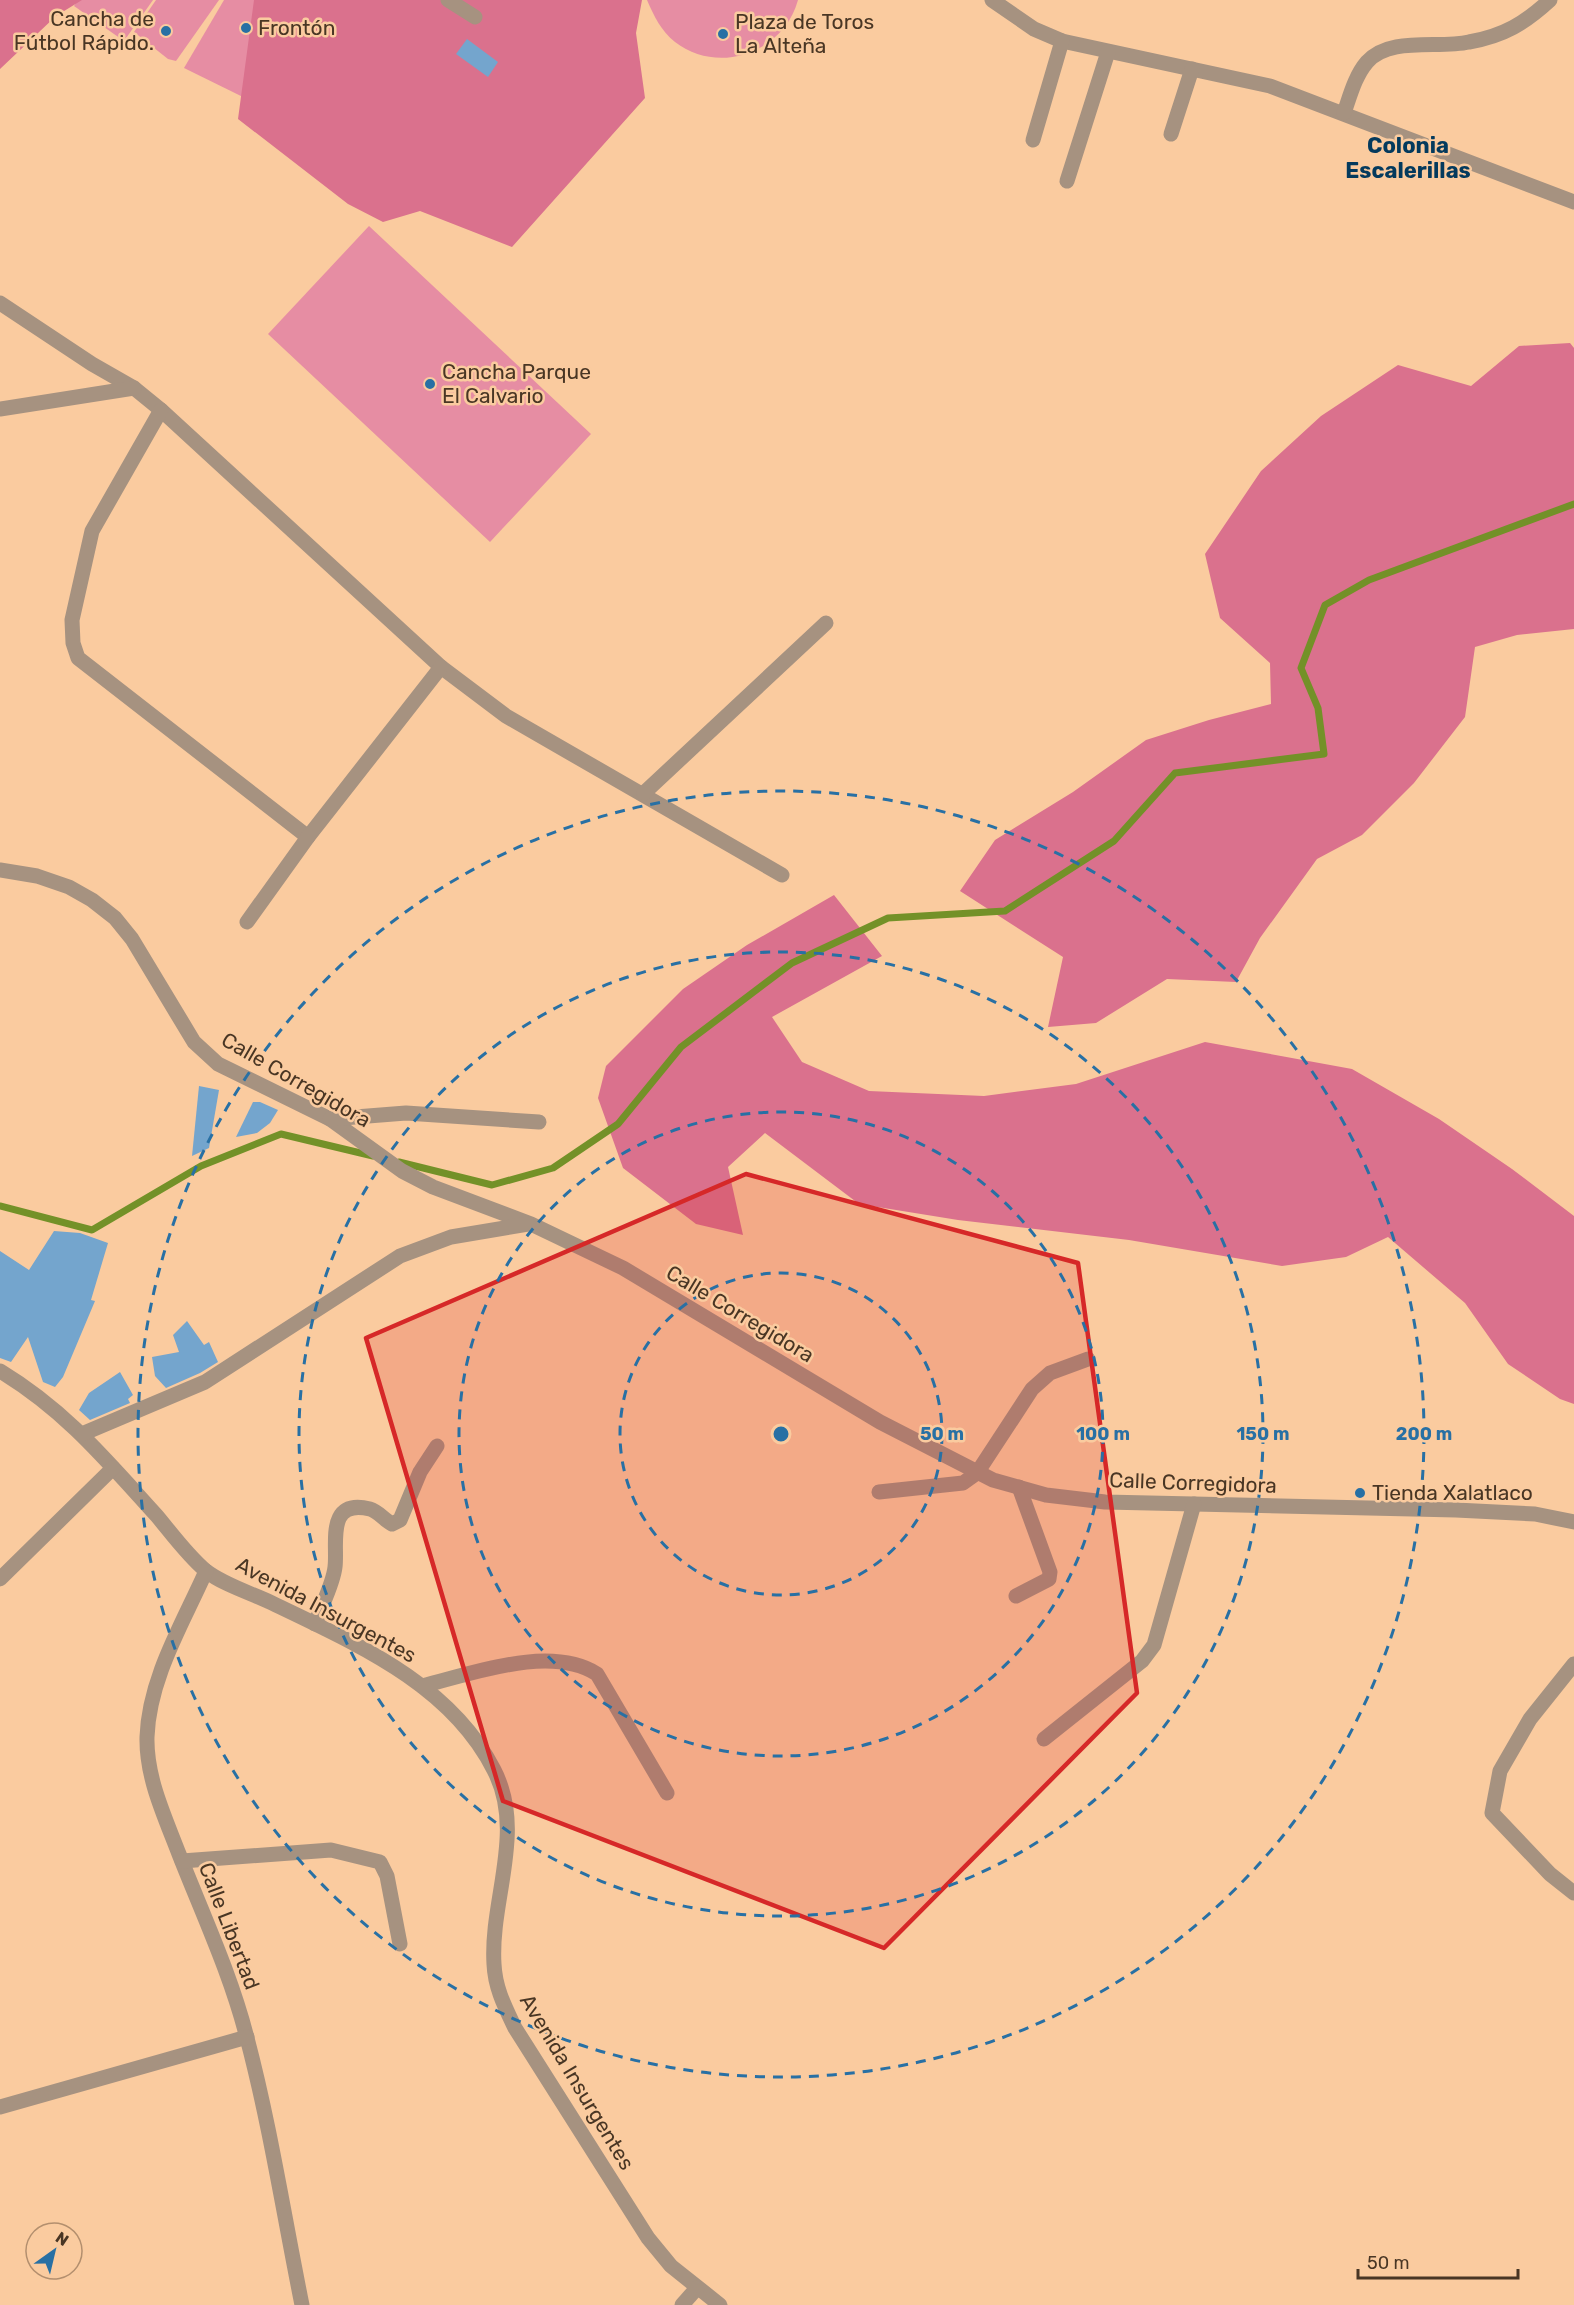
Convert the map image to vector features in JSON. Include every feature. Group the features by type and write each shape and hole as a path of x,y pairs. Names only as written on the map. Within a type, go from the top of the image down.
{"street":[{"path":"448,0 475,17"},
{"path":"992,0 1034,28 1062,41 1270,86 1574,202"},
{"path":"1344,113 1357,78 1367,62 1379,52 1398,47 1468,43 1496,35 1525,23 1550,0"},
{"path":"1033,140 1062,41"},
{"path":"1067,181 1108,52"},
{"path":"1171,134 1192,69"},
{"path":"0,303 92,364 134,388 161,410 441,667 506,716 644,793 782,875"},
{"path":"0,410 134,388"},
{"path":"161,410 92,531 72,620 73,643 78,658 308,837"},
{"path":"644,793 826,623"},
{"path":"247,922 308,837 441,667"},
{"name":"Calle Corregidora","path":"0,870 37,876 69,887 92,900 115,918 132,939 194,1042 218,1064 330,1119 402,1171 461,1200 531,1224 623,1268 880,1422 977,1473 1046,1495 1105,1502 1456,1510 1535,1514 1574,1522"},
{"path":"330,1119 406,1113 539,1122"},
{"path":"82,1434 205,1382 400,1256 451,1237 531,1224"},
{"path":"879,1492 963,1484 977,1473 1032,1389 1050,1373 1088,1359"},
{"name":"Avenida Insurgentes","path":"0,1371 53,1407 82,1434 206,1571 315,1624 396,1668 434,1695 471,1734 495,1771 507,1808 507,1847 494,1964 499,1994 515,2028 648,2238 671,2266 720,2305"},
{"path":"315,1624 335,1568 333,1536 343,1514 355,1507 372,1509 392,1524 400,1520 420,1472 437,1446"},
{"path":"0,1579 113,1468"},
{"path":"1016,1596 1049,1580 1050,1572 1019,1487"},
{"path":"1044,1739 1142,1661 1154,1645 1194,1504"},
{"name":"Calle Libertad","path":"206,1571 158,1678 150,1711 147,1737 149,1765 158,1798 247,2037 302,2305"},
{"path":"422,1686 523,1661 582,1664 597,1674 667,1793"},
{"path":"1574,1664 1530,1719 1500,1771 1492,1813 1550,1874 1574,1893"},
{"path":"182,1861 331,1850 380,1862 387,1876 400,1944"},
{"path":"0,2107 247,2037"},
{"path":"682,2305 697,2288"}],"highlighted area":[{"path":"746,1174 1078,1263 1137,1693 884,1948 503,1801 366,1338"}],"shaded area":[{"path":"0,0 82,0 56,16 0,69"},
{"path":"78,0 153,0 124,41 74,6"},
{"name":"Cancha de Fútbol Rápido.","path":"156,0 219,0 176,61 168,59 134,32"},
{"name":"Frontón","path":"224,0 284,0 243,97 184,68"},
{"path":"254,0 642,0 636,33 645,98 512,247 420,211 383,222 348,204 238,119"},
{"name":"Plaza de Toros La Alteña","path":"647,0 798,0 790,18 779,33 765,45 748,53 730,57 711,57 692,52 670,38 655,17"},
{"name":"Cancha Parque El Calvario","path":"369,226 591,434 490,542 268,334"},
{"path":"1570,343 1574,348 1574,629 1517,635 1475,647 1465,717 1414,783 1362,835 1317,859 1260,938 1236,982 1167,979 1096,1023 1048,1027 1063,957 960,891 995,840 1073,792 1146,740 1271,704 1270,663 1220,618 1205,554 1261,471 1321,416 1398,365 1471,386 1519,346"},
{"path":"834,895 882,956 772,1017 802,1062 869,1091 984,1096 1076,1084 1205,1042 1352,1069 1439,1119 1512,1169 1574,1216 1574,1404 1560,1399 1508,1364 1465,1303 1388,1237 1346,1257 1282,1266 1129,1240 958,1220 859,1204 765,1133 728,1167 743,1235 696,1224 623,1168 598,1098 606,1066 683,989 747,945"}],"building":[{"path":"467,39 498,62 488,77 456,54"},
{"path":"199,1086 219,1090 209,1148 192,1156"},
{"path":"253,1102 260,1102 278,1110 270,1123 257,1133 236,1137"},
{"path":"54,1231 80,1233 108,1243 91,1300 95,1301 63,1377 55,1387 43,1382 28,1337 11,1362 0,1358 0,1251 29,1270"},
{"path":"187,1321 204,1345 209,1342 218,1362 166,1388 155,1376 152,1357 179,1352 173,1335"},
{"path":"120,1372 133,1395 128,1399 130,1403 90,1420 79,1410 89,1393"}],"waterway":[{"path":"399,1162 492,1185 553,1168 618,1124 681,1047 792,963 888,918 1005,911 1114,841 1175,773 1324,754 1318,708 1301,668 1325,605 1369,580 1574,504"},
{"path":"0,1206 92,1230 201,1166 281,1134 373,1156"}],"place":[{"name":"Frontón","path":"246,28"},
{"name":"Cancha de Fútbol Rápido.","path":"166,31"},
{"name":"Plaza de Toros La Alteña","path":"723,34"},
{"name":"Cancha Parque El Calvario","path":"430,384"},
{"name":"Tienda Xalatlaco","path":"1360,1493"}],"district":[{"name":"Colonia Escalerillas","path":"1408,158"}]}
